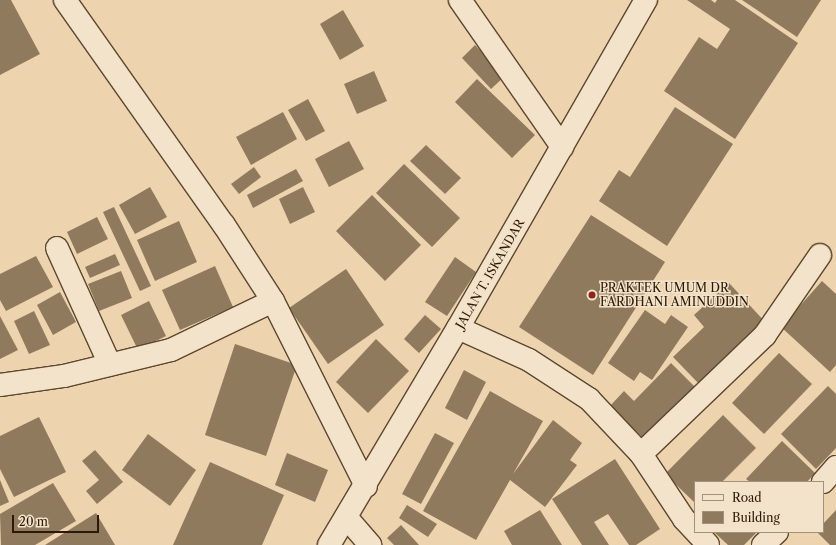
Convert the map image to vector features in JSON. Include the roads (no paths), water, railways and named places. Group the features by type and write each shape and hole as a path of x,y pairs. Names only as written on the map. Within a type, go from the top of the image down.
{"street":[{"path":"65,0 224,225 273,302 366,486"},
{"path":"460,0 562,147"},
{"name":"JALAN T. ISKANDAR","path":"329,545 366,486 458,328 646,0"},
{"path":"57,248 110,365"},
{"path":"640,454 765,335 820,255"},
{"path":"0,385 64,376 171,350 273,302"},
{"path":"458,328 529,360 589,399 640,454 684,519 694,530"},
{"path":"824,481 836,468"},
{"path":"346,518 370,545"},
{"path":"697,533 708,545"},
{"path":"763,545 775,533"}],"place":[{"name":"PRAKTEK UMUM DR FARDHANI AMINUDDIN","path":"592,295"}]}
